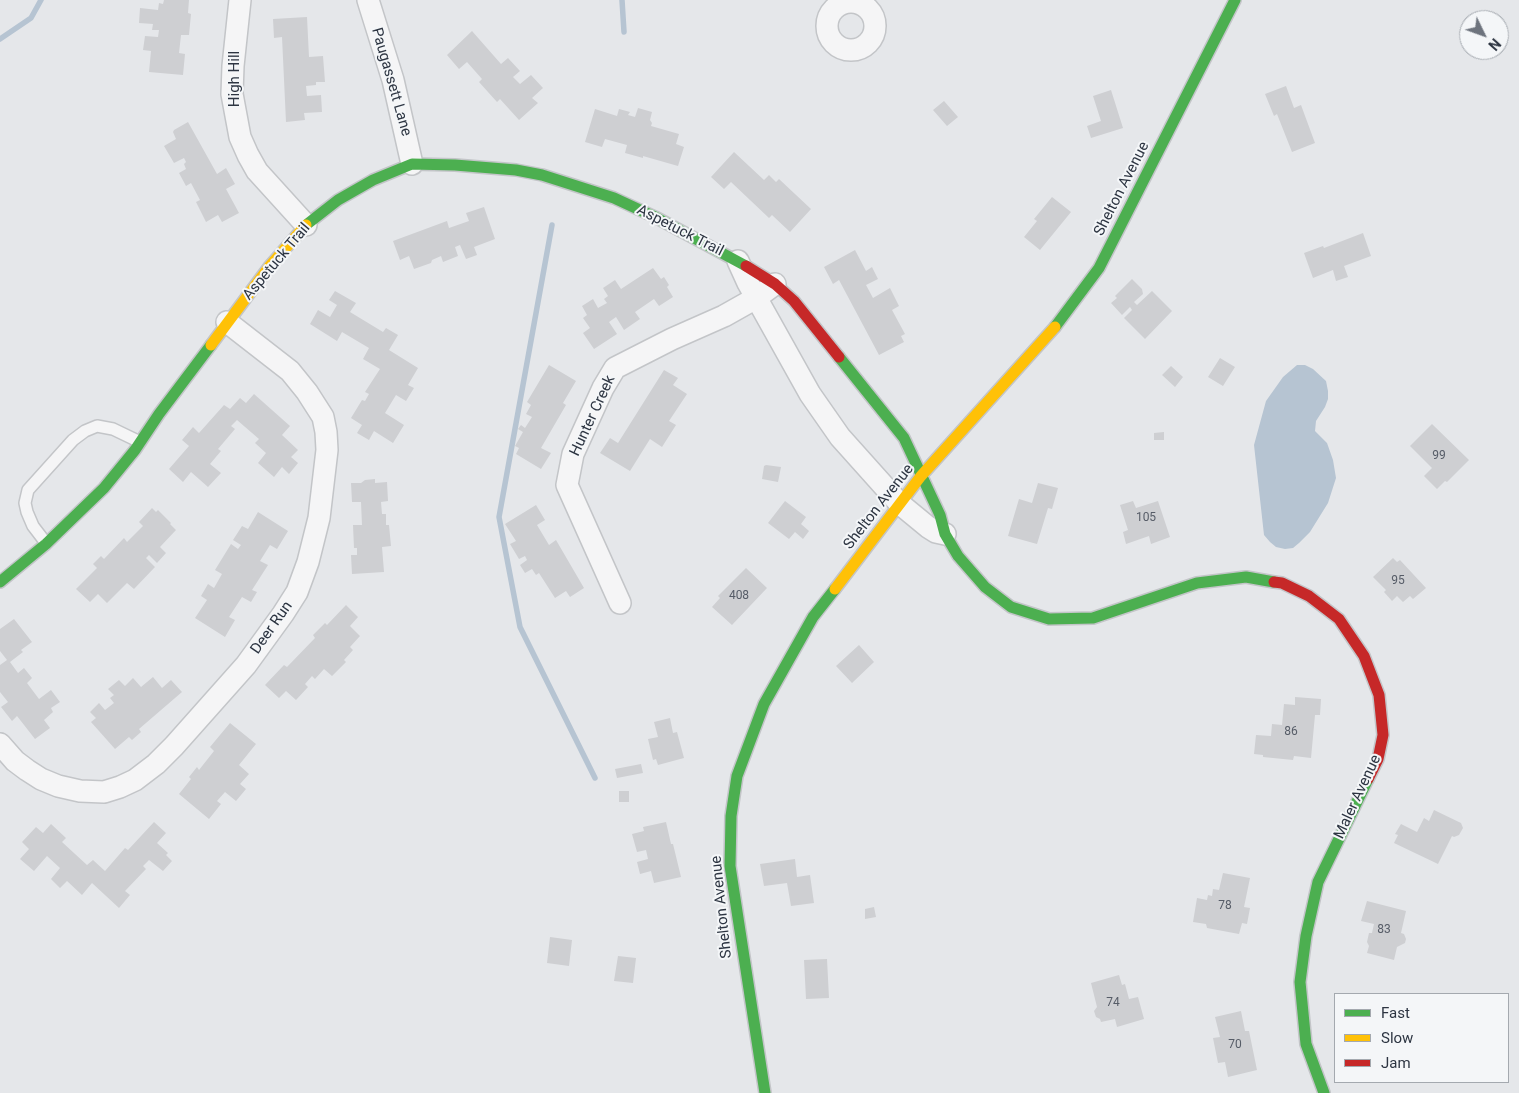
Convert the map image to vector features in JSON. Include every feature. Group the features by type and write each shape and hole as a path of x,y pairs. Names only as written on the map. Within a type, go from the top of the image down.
{"street":[{"name":"High Hill","path":"240,0 232,94 240,137 257,171 306,225"},
{"name":"Paugassett Lane","path":"368,0 392,80 412,164"},
{"name":"Shelton Avenue","path":"765,1093 730,866 731,816 737,776 764,704 813,617 921,476 1054,328 1099,268 1235,0"},
{"name":"Aspetuck Trail","path":"0,582 46,544 104,488 269,267 306,225 338,200 373,180 412,164 486,167 542,175 614,198 655,217 738,261 775,284 794,300 904,438 921,476"},
{"name":"Aspetuck Trail","path":"738,261 756,298 819,409 845,443 900,504"},
{"name":"Hunter Creek","path":"620,603 567,484 573,454 603,388 615,368 672,339 724,316 756,298 775,284"},
{"name":"Deer Run","path":"0,744 15,761 27,770 41,779 58,786 86,792 104,792 135,780 146,773 168,752 246,665 284,614 297,592 308,562 319,518 327,450 326,432 322,417 307,392 290,371 227,322"},
{"name":"Maler Avenue","path":"921,476 940,515 945,534 958,556 985,587 1011,608 1049,619 1093,618 1197,583 1246,576 1282,583 1309,596 1339,619 1364,656 1379,695 1383,735 1378,759 1318,882 1306,936 1300,982 1306,1044 1324,1093"},
{"path":"900,504 928,527 936,532 945,534"}],"lane":[{"path":"46,544 33,526 25,503 28,490 73,440 85,431 97,426 113,429 140,442"}],"water":[{"path":"1297,365 1305,365 1313,369 1326,381 1328,399 1316,421 1315,431 1327,443 1333,460 1336,478 1328,503 1310,532 1293,548 1285,549 1276,547 1264,535 1254,445 1266,401 1283,377"}],"building":[{"path":"164,0 189,0 188,13 191,14 189,35 181,35 179,53 185,54 183,75 149,72 151,51 143,50 145,36 158,37 159,30 152,30 153,24 139,23 140,8 158,10 159,3 163,4"},
{"path":"307,17 309,57 323,56 325,82 316,82 316,85 306,86 307,96 321,95 322,112 304,113 305,120 286,122 282,37 274,38 273,19"},
{"path":"472,31 501,64 508,58 520,71 513,77 520,84 531,75 543,88 532,98 538,103 519,120 500,99 497,102 479,82 482,79 467,62 459,69 447,55"},
{"path":"1286,86 1294,108 1301,105 1315,143 1292,152 1277,114 1274,116 1265,94"},
{"path":"1111,90 1123,128 1091,138 1087,126 1101,121 1093,96"},
{"path":"944,101 958,117 947,126 933,110"},
{"path":"638,108 652,112 651,126 679,134 676,144 684,147 678,166 625,153 627,145 605,139 602,147 585,142 595,109 617,116 619,109 630,112 628,115 635,117"},
{"path":"188,122 217,174 226,168 235,184 226,189 239,213 222,222 218,215 206,222 196,202 200,200 191,183 186,186 179,173 186,169 184,158 174,163 164,146 176,139 174,130"},
{"path":"734,152 764,180 769,175 776,182 779,179 811,209 790,232 772,215 769,218 731,182 724,189 711,177"},
{"path":"1052,197 1071,212 1040,250 1024,237 1037,221 1034,219"},
{"path":"484,207 495,239 474,247 477,255 466,259 460,245 455,247 458,256 443,262 441,256 432,260 431,263 414,269 409,256 400,260 393,241 447,221 449,228 469,221 466,213"},
{"path":"1363,233 1371,256 1344,266 1348,277 1336,281 1333,270 1313,278 1304,253 1323,246 1324,248"},
{"path":"855,250 866,271 872,267 878,279 866,285 873,298 890,288 899,306 892,310 905,334 901,336 904,342 879,355 839,280 833,284 824,267"},
{"path":"653,268 661,279 664,277 673,297 659,306 654,299 635,312 640,319 624,330 616,317 609,322 617,334 594,349 583,333 590,328 583,318 587,315 582,306 593,299 598,308 607,303 604,299 608,296 603,288 615,280 621,289"},
{"path":"1132,279 1142,289 1143,294 1134,302 1137,305 1152,291 1172,311 1145,339 1124,318 1132,310 1130,307 1122,315 1111,303 1117,298 1115,296"},
{"path":"335,291 356,303 350,312 383,332 386,328 398,335 389,350 418,368 408,385 414,388 406,401 396,395 385,413 404,425 393,443 374,431 369,440 357,433 362,425 351,418 362,400 365,401 369,394 365,392 380,369 363,359 369,348 342,332 337,341 310,324 318,310 330,317 337,305 329,300"},
{"path":"1220,358 1235,367 1223,386 1208,377"},
{"path":"549,365 576,381 563,403 566,405 541,448 551,453 541,469 516,454 519,448 515,446 523,432 518,429 521,425 525,428 532,417 526,414 531,405 527,402"},
{"path":"1171,366 1183,377 1175,387 1162,375"},
{"path":"664,370 678,378 673,385 687,394 669,421 676,425 662,447 650,439 630,471 600,453 610,438 618,443"},
{"path":"254,394 290,426 282,435 298,450 291,457 298,463 289,474 282,467 274,477 258,463 266,453 255,443 259,439 237,420 231,426 235,429 218,449 221,451 210,464 221,473 208,487 191,472 183,482 169,469 189,446 182,440 193,427 199,433 224,405 230,409 240,398 246,403"},
{"path":"1432,424 1469,460 1447,482 1445,481 1437,489 1424,476 1432,468 1410,446"},
{"path":"1164,432 1164,440 1154,440 1154,433"},
{"path":"764,466 781,467 778,482 762,479"},
{"path":"375,479 375,483 387,482 388,501 381,502 382,514 386,514 386,525 389,525 391,546 382,547 384,572 352,574 351,555 357,555 357,548 354,548 353,525 362,525 361,502 352,502 351,483 361,483 365,480"},
{"path":"1038,483 1058,488 1052,509 1048,508 1037,544 1008,536 1019,499 1032,503"},
{"path":"785,501 806,517 801,524 809,531 803,539 795,532 789,539 768,523"},
{"path":"1133,501 1136,508 1158,501 1170,537 1151,544 1149,536 1126,544 1123,532 1128,530 1120,505"},
{"path":"536,505 545,520 537,525 549,545 556,540 584,588 570,597 566,591 555,598 539,573 536,575 532,569 525,573 520,565 527,560 525,556 519,559 510,544 516,541 505,524"},
{"path":"152,508 156,512 158,510 176,530 160,547 166,553 157,563 149,555 146,558 155,567 134,589 127,583 107,603 98,594 90,602 76,589 97,568 93,564 101,556 104,559 124,538 127,542 143,526 139,522"},
{"path":"258,512 288,531 277,549 270,545 260,561 268,565 252,590 257,592 251,602 242,597 229,617 235,620 225,637 195,618 207,600 201,596 208,584 214,588 222,574 215,570 231,544 238,549 241,545 233,540 242,526 248,529"},
{"path":"1393,558 1397,562 1400,560 1426,588 1413,599 1410,596 1403,602 1397,596 1392,601 1384,592 1386,590 1373,577"},
{"path":"746,568 767,588 732,625 712,607 720,598 718,596"},
{"path":"346,605 358,617 350,626 360,636 350,647 353,650 344,660 346,662 332,676 324,669 315,679 312,676 305,684 308,687 296,700 286,691 279,698 265,685 284,665 287,667 315,638 313,635 325,623 327,625"},
{"path":"14,619 32,642 10,662 18,673 24,668 32,678 27,683 39,699 51,690 60,702 51,708 53,712 44,720 50,728 35,739 17,716 12,721 1,707 8,702 0,692 0,665 7,660 0,651 0,629"},
{"path":"859,645 874,662 852,683 836,666"},
{"path":"153,677 162,688 171,680 182,692 139,729 141,732 132,740 129,737 115,749 91,722 96,718 90,712 99,703 105,710 114,703 110,698 114,695 108,689 119,680 125,686 133,678 141,687"},
{"path":"1295,697 1321,699 1320,715 1315,715 1311,758 1294,756 1293,760 1263,757 1263,755 1254,754 1256,735 1271,736 1272,724 1282,725 1284,704 1295,705"},
{"path":"670,718 673,733 677,732 684,758 658,765 656,759 653,760 648,739 658,737 654,722"},
{"path":"230,723 256,744 239,765 249,774 240,784 246,789 236,801 225,792 217,801 221,804 209,819 179,794 191,779 189,777 197,767 199,770 214,751 210,747"},
{"path":"641,764 643,773 617,778 615,769"},
{"path":"619,791 629,791 629,802 619,802"},
{"path":"1434,810 1461,823 1463,828 1459,835 1452,836 1438,864 1394,843 1398,835 1395,834 1401,824 1417,832 1424,818 1429,821"},
{"path":"154,822 166,833 157,843 168,853 166,855 172,861 163,871 149,860 143,866 146,869 125,891 130,895 119,908 92,883 82,895 67,881 60,888 51,879 60,868 47,856 34,871 20,859 29,849 22,842 36,827 43,833 51,824 66,838 62,842 87,865 93,860 105,871 125,848 128,850"},
{"path":"666,822 681,877 654,883 651,871 640,874 637,862 648,859 646,850 637,852 632,834 644,831 643,827"},
{"path":"795,859 797,877 810,875 814,903 791,906 787,883 764,886 760,864"},
{"path":"1223,873 1250,878 1244,907 1250,908 1247,924 1242,923 1239,934 1207,928 1206,924 1193,922 1197,898 1207,900 1208,895 1212,896 1213,889 1219,890"},
{"path":"1367,901 1406,911 1401,933 1404,934 1406,939 1405,943 1397,947 1394,960 1367,953 1369,933 1372,933 1374,924 1361,921"},
{"path":"874,907 876,917 865,919 865,909"},
{"path":"550,937 572,940 569,966 547,963"},
{"path":"618,956 636,958 633,983 614,981"},
{"path":"827,959 829,998 806,999 804,960"},
{"path":"1119,975 1122,985 1125,984 1129,999 1138,997 1144,1019 1117,1027 1115,1019 1101,1022 1096,1017 1094,1011 1097,1007 1091,983"},
{"path":"1241,1011 1245,1031 1249,1031 1257,1070 1228,1077 1225,1062 1218,1063 1213,1038 1220,1037 1215,1017"}],"waterway":[{"path":"0,39 31,18 41,0"},
{"path":"622,0 624,32"},
{"path":"552,225 499,517 520,627 595,778"}],"traffic: fast":[{"path":"1055,327 1099,268 1235,0"},
{"path":"306,225 338,200 373,180 412,164 516,170 542,175 614,198 655,217 746,266"},
{"path":"0,582 46,544 104,488 135,450 159,414 211,345"},
{"path":"839,357 904,438 940,515 945,534 958,556 985,587 1011,607 1049,619 1093,618 1197,583 1246,577 1274,582"},
{"path":"765,1093 730,866 731,816 737,776 764,704 813,617 835,589"},
{"path":"1324,1093 1306,1044 1300,982 1306,936 1318,882 1368,779"}],"traffic: slow":[{"path":"211,345 269,267 306,225"},
{"path":"835,589 921,476 1055,327"}],"traffic: jam":[{"path":"746,266 775,284 794,301 839,357"},
{"path":"1274,582 1282,583 1309,596 1339,619 1364,656 1379,695 1383,735 1378,759 1368,779"}]}
